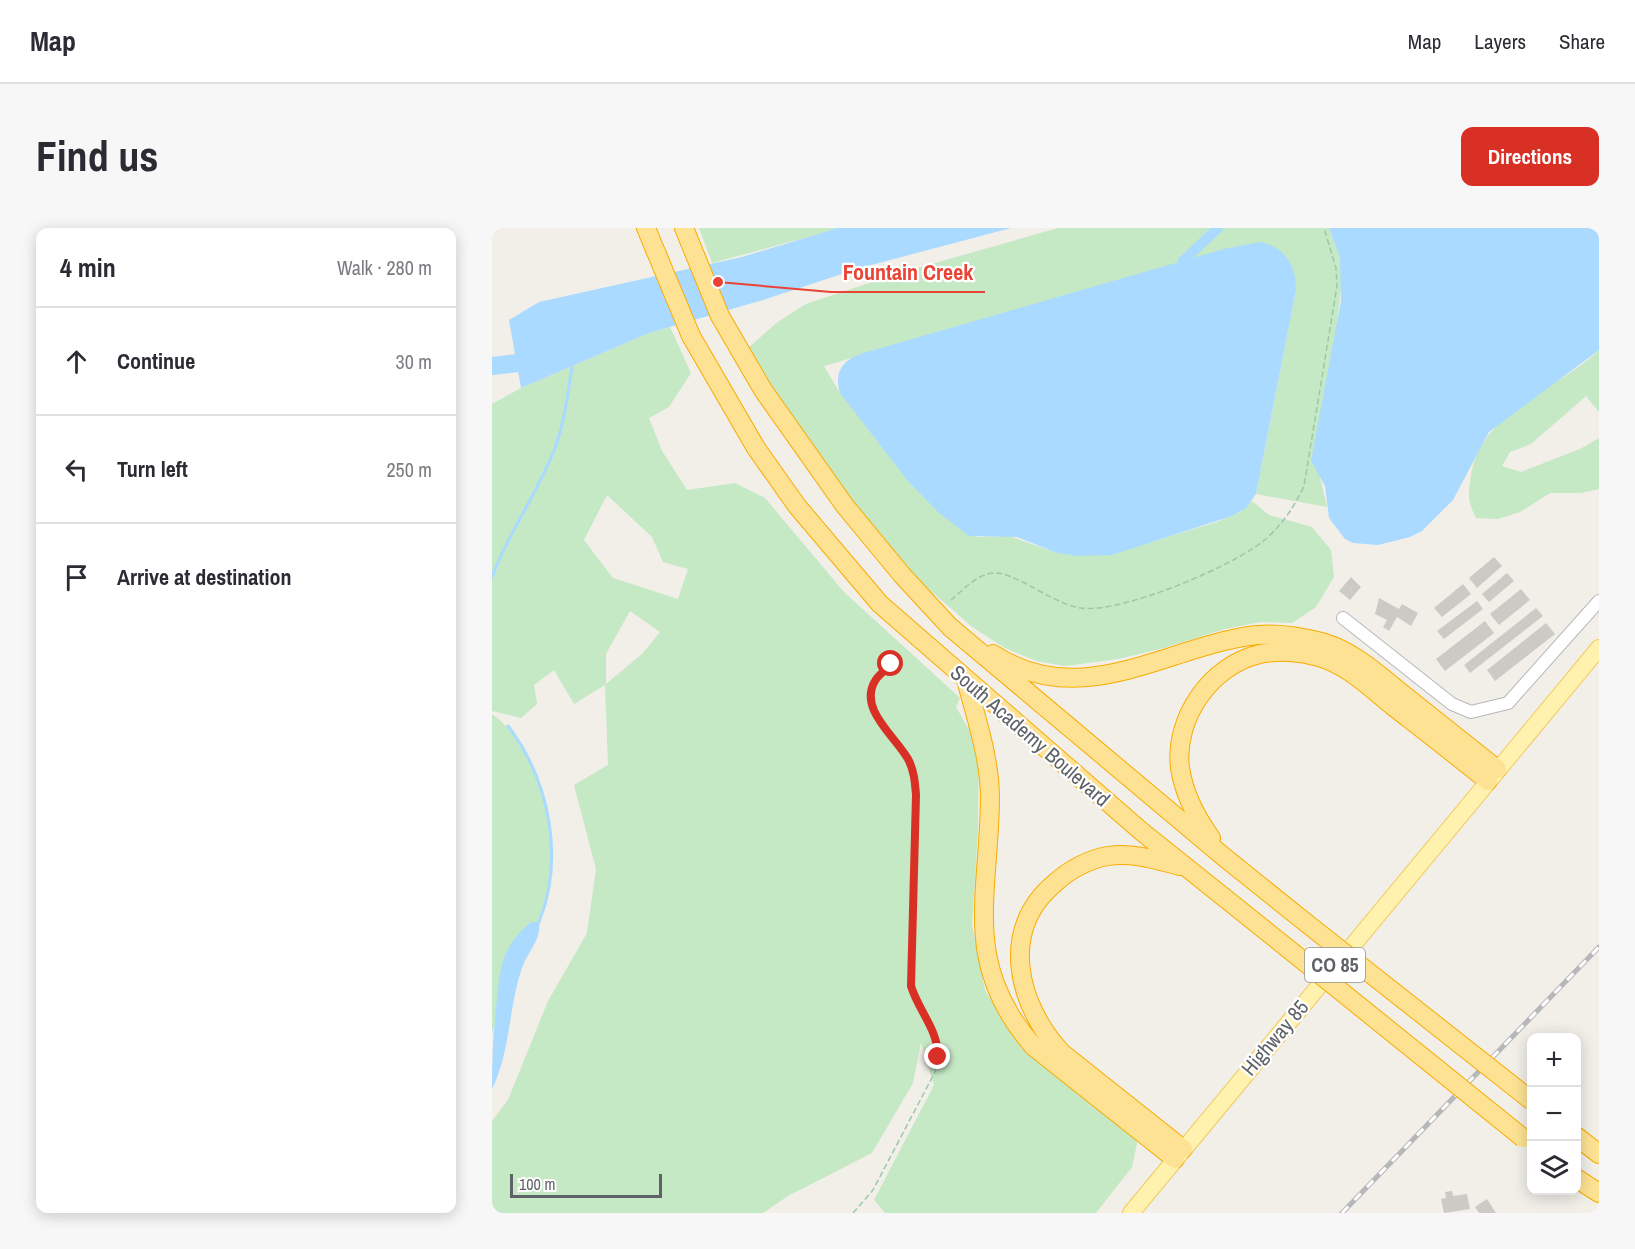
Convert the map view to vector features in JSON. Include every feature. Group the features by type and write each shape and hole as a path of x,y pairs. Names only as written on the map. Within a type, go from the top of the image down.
{"highway":[{"name":"South Academy Boulevard","path":"646,228 673,297 711,373 756,448 797,506 880,604 967,683 1187,868 1527,1142"},
{"name":"South Academy Boulevard","path":"684,228 720,316 787,426 845,506 902,575 950,627 1224,857 1527,1097"},
{"path":"950,627 1002,660 1038,673 1063,677 1095,676 1131,671 1230,640 1258,635 1278,634 1327,644 1362,662 1492,775"},
{"path":"1224,857 1202,826 1185,790 1180,766 1181,742 1194,704 1207,687 1222,671 1242,660 1261,654 1302,654 1337,664 1492,775"},
{"path":"967,683 986,750 990,798 983,899 984,932 989,971 997,991 1019,1030 1034,1047 1179,1154"},
{"path":"1179,1154 1062,1053 1048,1038 1034,1016 1025,994 1021,972 1021,943 1026,920 1042,893 1063,876 1087,862 1108,856 1133,856 1187,868"},
{"path":"1581,1140 1599,1154"},
{"path":"1581,1181 1599,1193"}],"main road":[{"name":"CO 85","path":"1492,775 1599,648"},
{"name":"Highway 85","path":"1131,1213 1492,775"}],"lane":[{"path":"1342,618 1452,704 1471,712 1508,703 1599,601"}],"path":[{"path":"951,600 979,578 992,572 1012,576 1027,586 1082,608 1119,605 1207,573 1265,540 1292,513 1304,486 1337,286 1336,268 1324,228"},
{"path":"853,1213 873,1190 935,1072 938,1057 938,1042 934,1029 916,1003 911,986 916,795 914,772 872,706 871,693 874,682 891,664"}],"green space":[{"path":"699,228 841,228 712,263"},
{"path":"1058,228 1329,228 1340,258 1342,279 1320,478 1327,507 1256,494 1296,290 976,322 824,366 840,393 976,537 1009,536 1057,553 1145,544 1217,522 1240,512 1252,501 1269,515 1312,527 1331,550 1334,577 1316,607 1292,623 1261,622 1225,629 1118,659 1065,666 1036,661 1005,648 971,626 915,577 846,499 787,418 748,348 779,321 806,304 893,275"},
{"path":"670,327 691,373 669,407 649,418 662,451 687,490 735,483 765,498 844,592 960,698 956,707 979,747 978,831 972,925 985,990 1021,1048 1138,1139 1132,1167 1096,1213 885,1213 874,1200 934,1085 921,1043 913,1083 872,1153 788,1196 763,1213 492,1213 492,1121 508,1100 548,1001 587,933 596,869 574,785 608,765 605,685 574,704 554,670 534,685 537,704 521,718 492,711 492,404 521,388 649,333","holes":["607,495 652,537 663,562 688,569 678,599 613,578 584,540","630,611 660,632 642,654 606,684 606,654"]},
{"path":"1599,350 1599,412 1586,396 1531,444 1510,452 1502,466 1521,472 1580,449 1599,438 1599,489 1581,493 1550,493 1520,512 1498,519 1476,518 1471,506 1469,487 1478,453 1489,434 1523,404"},
{"path":"492,714 507,727 520,744 539,783 550,826 551,868 539,922 531,922 492,1034"}],"water":[{"path":"838,228 1011,228 860,268 763,300 649,333 521,388 509,320 539,302 742,257"},
{"path":"1329,228 1599,228 1599,350 1489,432 1453,500 1422,531 1410,537 1378,545 1353,543 1345,539 1329,518 1325,486 1311,461 1341,301 1340,258"},
{"path":"1260,242 1276,248 1287,259 1294,273 1296,290 1256,494 1246,508 1232,516 1112,555 1078,556 1057,553 1017,537 969,536 938,512 908,481 840,393 838,380 841,369 848,360 860,354 1224,249"},
{"path":"531,922 539,922 538,934 524,962 517,983 503,1060 492,1089 494,1029 500,972 507,951 520,932"}],"building":[{"path":"1494,557 1502,566 1477,588 1469,578"},
{"path":"1507,573 1514,581 1489,602 1482,594"},
{"path":"1351,577 1361,587 1350,600 1339,591"},
{"path":"1463,584 1471,594 1442,617 1434,608"},
{"path":"1521,589 1530,600 1499,625 1490,614"},
{"path":"1379,598 1399,609 1402,604 1418,613 1411,626 1397,617 1389,631 1383,627 1387,620 1375,614"},
{"path":"1477,601 1483,609 1444,639 1437,631"},
{"path":"1536,608 1543,616 1470,673 1464,665"},
{"path":"1485,621 1494,633 1445,671 1436,659"},
{"path":"1546,623 1555,634 1495,681 1487,670"},
{"path":"1452,1191 1453,1196 1467,1194 1470,1209 1444,1213 1441,1199 1446,1198 1445,1192"},
{"path":"1487,1199 1496,1213 1479,1213 1475,1207"}],"waterway":[{"path":"1183,261 1218,228"},
{"path":"492,366 542,360"},
{"path":"492,577 555,448 564,416 573,362"},
{"path":"508,726 534,770 549,820 551,872 547,897 539,922"}],"railway":[{"path":"1342,1213 1599,947"}],"place":[{"name":"Fountain Creek","path":"718,282"}],"route":[{"path":"891,664 874,682 871,693 872,706 914,772 916,795 911,986 916,1003 934,1029 938,1042 938,1057"}]}
